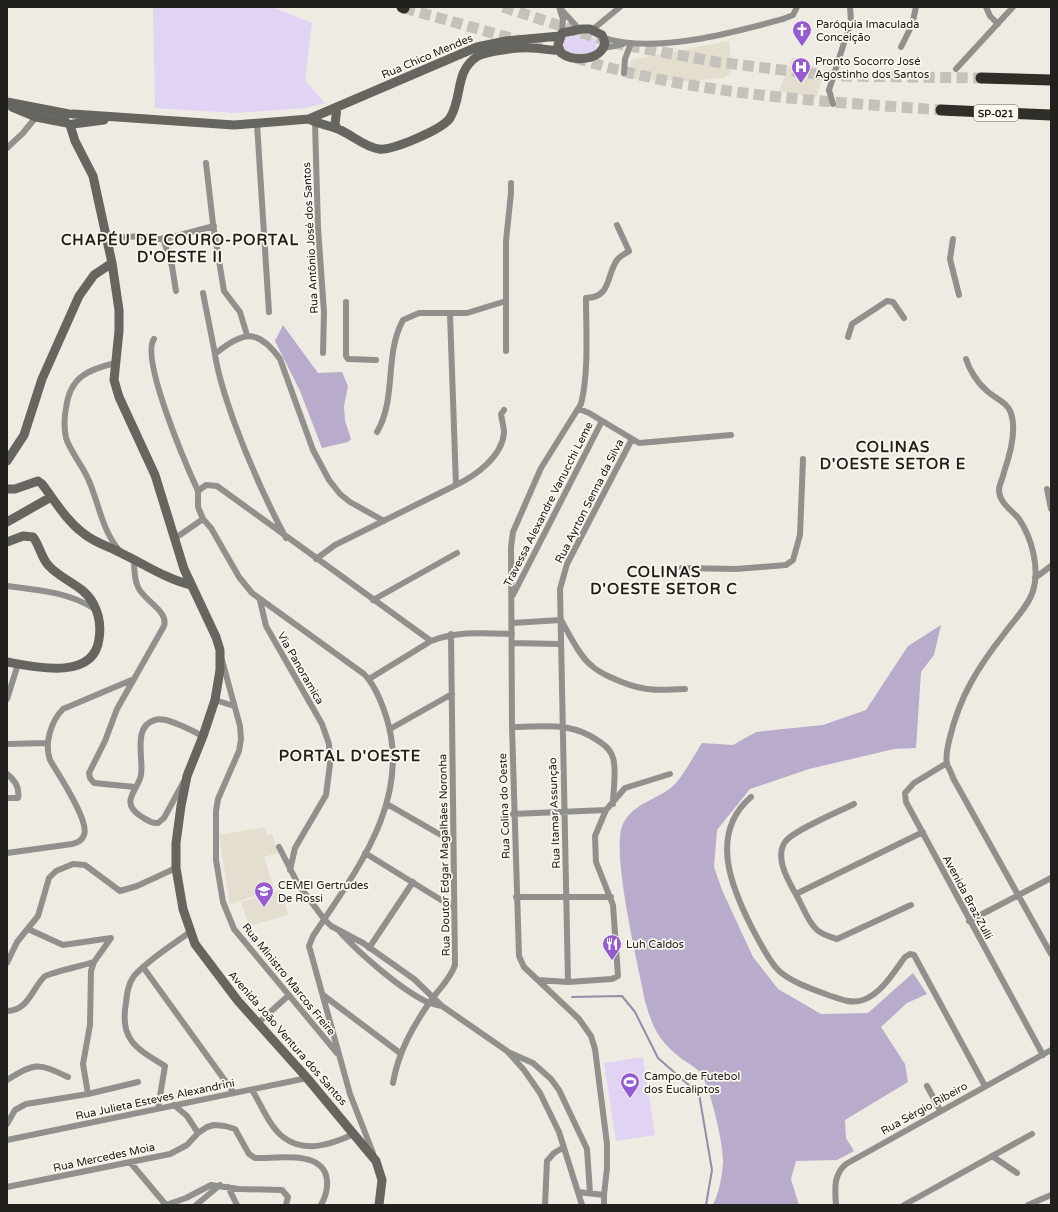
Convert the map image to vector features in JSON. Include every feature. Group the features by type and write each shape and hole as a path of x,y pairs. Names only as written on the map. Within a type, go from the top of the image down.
{"highway":[{"path":"981,78 1051,80"},
{"name":"SP-021","path":"941,110 1051,115"}],"street":[{"path":"558,7 579,29"},
{"path":"558,7 563,19 558,45 559,50 565,56 584,59 595,56 604,43 602,35 592,30 579,29 561,35"},
{"path":"592,30 620,7"},
{"path":"604,43 667,44 686,41 793,15 797,7"},
{"path":"833,104 829,90 851,21 850,7"},
{"path":"901,47 912,25 916,7"},
{"path":"986,7 993,21 998,24"},
{"path":"956,69 1013,7"},
{"name":"Rua Chico Mendes","path":"312,121 337,108 477,46 561,35"},
{"path":"604,43 629,43"},
{"path":"624,73 625,59 629,43"},
{"name":"Rua Chico Mendes","path":"70,120 128,117 234,125 312,121 337,128 378,149 390,148 426,135 445,124 454,109 459,85 465,67 478,57 493,52 530,47 559,50"},
{"path":"7,102 70,120"},
{"path":"7,106 36,117 70,120"},
{"path":"337,108 335,124 337,128"},
{"path":"7,148 23,133 36,117"},
{"name":"Avenida João Ventura dos Santos","path":"70,120 75,141 93,176 112,263 119,310 119,331 114,380 119,397 155,475 174,539 190,585 216,636 220,655 220,670 215,700 187,776 178,832 176,868 180,897 195,944 208,962 238,1001 307,1078 376,1161 382,1180 379,1205"},
{"name":"Rua Antônio José dos Santos","path":"312,121 318,236 324,312 323,353"},
{"path":"256,124 269,312"},
{"path":"206,163 224,292 240,312 247,335"},
{"path":"506,351 506,241 511,183"},
{"path":"618,225 629,251 618,259 603,291 599,296 586,298 583,395 579,409 632,439 643,443 731,435"},
{"path":"107,239 139,236 163,238 214,226"},
{"path":"163,238 172,266 176,291"},
{"path":"953,238 950,259 959,295"},
{"path":"7,461 24,435 42,379 79,296 94,275 112,263"},
{"path":"203,292 215,354 226,397 255,477 286,538"},
{"path":"377,432 385,410 394,347 403,320 419,313 467,313 506,301"},
{"path":"848,337 852,324 887,301 893,302 904,318"},
{"path":"346,302 346,356 348,359 354,360 376,360"},
{"path":"450,314 456,485"},
{"path":"215,354 247,335 258,337 272,347 280,359 314,450 329,480 340,494 350,502 384,521"},
{"path":"154,339 151,347 156,380 198,491 198,507 203,519 211,528 244,585 260,600 354,666 369,679 384,710 390,729 394,760 387,804 383,817 365,853 313,936 309,946 338,1054 359,1121 376,1161"},
{"path":"966,359 968,366 984,389 1006,404 1012,414 1013,432 1009,458 999,490 1001,498 1019,519 1030,542 1034,556 1035,578 1031,597 985,658 963,696 954,721 948,747 947,763 1051,954"},
{"path":"115,363 99,367 85,373 76,380 70,389 67,400 64,428 67,439 89,480 109,536 120,552"},
{"name":"Rua Colina do Oeste","path":"579,409 548,456 513,532 510,547 512,597 513,814 519,956 524,968 579,1019 587,1029 594,1045 607,1144 604,1205"},
{"path":"316,559 335,545 471,478 482,469 500,447 504,433 501,414 504,410"},
{"name":"Travessa Alexandre Vanucchi Leme","path":"512,597 602,421"},
{"name":"Rua Ayrton Senna da Silva","path":"560,644 560,589 567,564 632,439"},
{"path":"682,568 736,568 786,565 794,560 800,535 803,459"},
{"path":"7,489 15,489 38,481 84,534 97,542 120,552 178,582 190,585"},
{"path":"198,491 206,485 217,486 286,538 431,641"},
{"path":"1047,489 1051,509"},
{"path":"7,522 51,497"},
{"path":"174,539 203,519"},
{"path":"7,542 23,536 33,537 49,566 81,589 97,610 99,622 99,642 97,648 86,660 69,668 61,670 7,662"},
{"path":"374,600 457,553"},
{"path":"134,559 138,588 161,613 165,622 117,708 105,741 89,773 90,778 94,783 135,787"},
{"path":"1035,578 1051,566"},
{"path":"7,586 70,596 97,610"},
{"name":"Via Panoramica","path":"260,600 266,626 322,724 329,744 330,764 326,795 295,848 290,870"},
{"path":"512,623 561,620 586,660 600,672 629,686 640,689 685,689"},
{"path":"369,679 431,641 451,634 512,634"},
{"name":"Rua Doutor Edgar Magalhães Noronha","path":"393,1083 400,1053 429,1003 447,980 455,965 451,634"},
{"path":"512,643 560,644"},
{"name":"Rua Itamar Assunção","path":"560,644 568,982"},
{"name":"Rua Ministro Marcos Freire","path":"220,655 240,726 241,745 222,790 216,811 216,860 218,879 225,908 234,928 288,996 338,1054"},
{"path":"7,699 18,664"},
{"path":"8,854 72,844 81,840 84,835 82,819 50,760 47,750 48,743 57,717 64,709 134,679"},
{"path":"390,729 452,694"},
{"path":"215,700 234,706"},
{"path":"187,776 164,818 158,823 152,822 135,812 130,802 130,796 142,774 141,736 147,723 157,719 163,719 203,736"},
{"path":"512,727 576,728 588,734 608,748 614,763 613,804"},
{"path":"7,744 48,743"},
{"name":"Avenida Braz Zulli","path":"947,763 914,783 906,793 906,802 1043,1055"},
{"path":"7,774 16,783 19,792 18,798 7,798"},
{"path":"538,980 568,982 616,978 619,973 614,913 611,897 596,862 595,848 599,824 606,810 613,804 625,788 670,774"},
{"path":"751,797 738,810 728,834 727,846 730,878 748,920 768,956 779,970 788,978 815,991 847,1002 863,1000 878,990 905,957 910,954 914,956 985,1086"},
{"path":"387,804 453,842"},
{"path":"854,804 796,833 785,842 782,850 784,870 788,882 814,927 823,934 837,939 911,905"},
{"path":"513,814 606,810"},
{"path":"796,894 923,832"},
{"path":"279,847 290,870 324,919 414,979 434,996 442,1006 507,1051 534,1063 551,1079 559,1090 587,1149 590,1193"},
{"path":"365,853 454,908"},
{"path":"7,963 17,942 38,916 49,878 56,871 73,864 85,865 120,891 137,886 176,868"},
{"path":"970,920 1051,878"},
{"path":"369,948 413,882"},
{"path":"516,897 611,897"},
{"path":"336,928 367,958 414,994 429,1003 442,1006"},
{"path":"28,929 63,945 110,938 94,962 90,981 90,1025 83,1064 88,1094"},
{"path":"158,1108 165,1066 140,1051 127,1036 124,1023 129,986 133,978 143,967 190,932"},
{"path":"7,1011 18,1009 23,1006 46,975 94,962"},
{"path":"143,967 234,1093"},
{"path":"258,1023 288,996"},
{"path":"323,996 400,1053"},
{"name":"Rua Sérgio Ribeiro","path":"836,1205 836,1180 841,1168 940,1110 1051,1050"},
{"path":"507,1051 524,1070 550,1111 564,1147 582,1205"},
{"path":"7,1080 10,1076 39,1065 68,1077"},
{"name":"Rua Julieta Esteves Alexandrini","path":"7,1140 307,1078"},
{"path":"7,1124 15,1110 26,1104 88,1094 138,1082"},
{"path":"927,1086 940,1110"},
{"path":"252,1090 276,1128 283,1137 292,1142 324,1146 354,1134"},
{"path":"174,1105 187,1116 198,1133 203,1129 214,1125 226,1126 237,1131 249,1154 255,1158 298,1158 315,1162 325,1173 328,1187 321,1205"},
{"name":"Rua Mercedes Moia","path":"7,1187 130,1162 180,1150 198,1133"},
{"path":"904,1205 1032,1134"},
{"path":"545,1205 547,1161 554,1153 564,1147"},
{"path":"992,1156 1017,1173"},
{"path":"130,1162 166,1205 186,1198 208,1186 220,1185 228,1187 282,1190 288,1197 286,1205"},
{"path":"196,1205 220,1185"},
{"path":"228,1187 237,1205"},
{"path":"578,1192 604,1195"},
{"path":"1028,1205 1051,1195"},
{"path":"915,1199 918,1205"}],"shaded area":[{"path":"153,7 272,7 312,23 305,80 325,103 305,108 235,113 155,108"},
{"path":"583,33 591,36 597,41 596,50 589,54 580,54 571,53 564,49 563,41 565,38"},
{"path":"729,41 732,69 724,78 689,81 629,79 631,60"},
{"name":"Pronto Socorro José Agostinho dos Santos","path":"793,57 822,70 823,77 816,98 779,91"},
{"path":"283,325 318,373 342,372 348,386 344,406 345,421 351,439 348,442 322,448 300,391 275,341"},
{"path":"941,625 934,655 921,672 916,748 894,749 809,769 750,789 717,830 714,867 722,890 753,957 778,989 821,1014 868,1013 913,973 927,994 907,1003 881,1027 905,1064 908,1082 845,1120 846,1138 854,1151 837,1160 796,1161 791,1179 799,1205 713,1205 720,1185 723,1163 716,1116 708,1089 700,1072 682,1059 662,1040 654,1027 648,1011 632,937 623,883 620,858 620,838 623,824 627,817 639,806 667,791 677,782 702,743 733,745 756,732 823,725 866,710 908,646"},
{"path":"264,827 267,836 272,834 278,853 264,857 274,889 230,904 219,835"},
{"name":"CEMEI Gertrudes De Rossi","path":"281,890 288,915 249,926 241,902"},
{"name":"Campo de Futebol dos Eucaliptos","path":"643,1057 655,1135 616,1141 604,1063"}],"waterway":[{"path":"572,997 622,996 635,1012 658,1058 699,1094 712,1170 706,1205"}],"tunnel":[{"path":"503,7 613,43 717,62 832,76 981,78"},
{"path":"404,8 546,48"},
{"path":"576,58 620,70 711,88 803,99 941,110"}],"place":[{"name":"Paróquia Imaculada Conceição","path":"802,47"},
{"name":"Pronto Socorro José Agostinho dos Santos","path":"801,84"},
{"name":"CEMEI Gertrudes De Rossi","path":"264,908"},
{"name":"Luh Caldos","path":"612,961"},
{"name":"Campo de Futebol dos Eucaliptos","path":"630,1099"}],"district":[{"name":"CHAPÉU DE COURO-PORTAL D'OESTE II","path":"180,248"},
{"name":"COLINAS D'OESTE SETOR E","path":"893,456"},
{"name":"COLINAS D'OESTE SETOR C","path":"664,580"},
{"name":"PORTAL D'OESTE","path":"350,756"}]}
